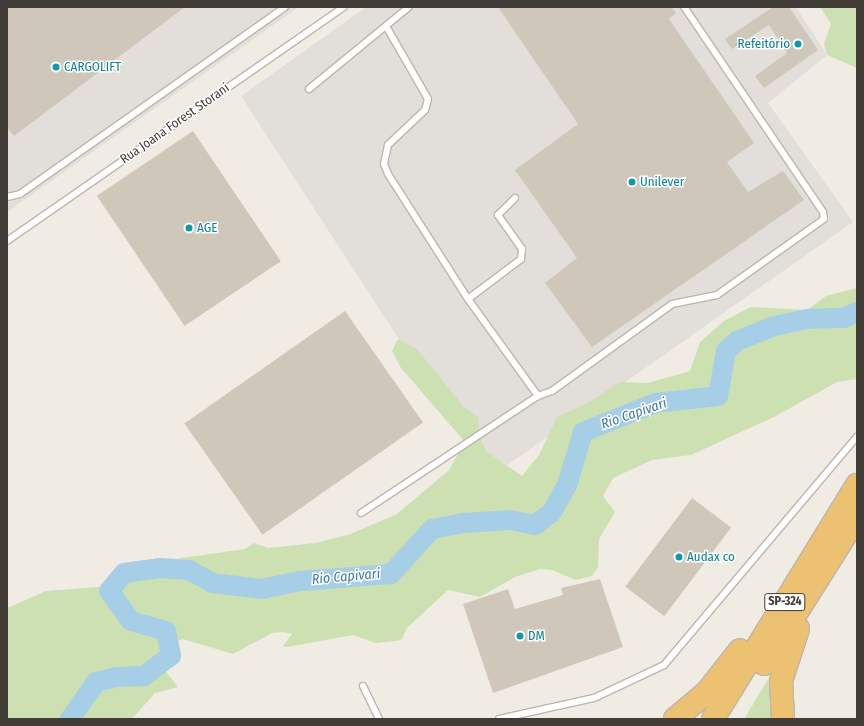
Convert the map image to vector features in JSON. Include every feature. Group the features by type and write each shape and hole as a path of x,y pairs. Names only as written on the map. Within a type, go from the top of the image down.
{"highway":[{"name":"SP-324","path":"730,719 829,546 857,485"},
{"name":"SP-324","path":"713,719 829,546 857,517"},
{"path":"675,719 716,682 829,546"},
{"path":"783,719 781,685 788,653 829,546"}],"lane":[{"path":"7,197 20,194 285,7"},
{"name":"Rua Joana Forest Storani","path":"7,241 344,7"},
{"path":"310,89 409,7"},
{"path":"361,513 538,396 552,391 672,304 717,296 824,219 823,212 684,7"},
{"path":"386,26 428,99 425,110 388,145 384,164 468,299 538,396"},
{"path":"468,299 521,260 522,249 498,215 515,198"},
{"path":"499,719 594,698 664,665 857,437"},
{"path":"363,686 379,719"}],"shaded area":[{"path":"7,7 299,7 7,212"},
{"path":"366,7 796,7 827,55 768,103 853,222 489,478 241,96"}],"green space":[{"path":"820,7 857,7 857,68 827,55 824,44 831,24"},
{"path":"857,288 857,379 837,382 774,417 691,455 652,460 613,478 603,496 615,512 599,539 598,567 592,576 576,580 552,570 540,569 515,577 480,597 448,590 407,628 402,639 396,641 376,643 353,635 287,647 283,646 292,634 283,632 272,633 233,654 183,639 166,646 163,668 178,687 155,693 132,719 7,719 7,608 46,591 112,586 141,567 161,561 245,549 254,543 268,548 315,543 348,535 397,514 449,470 465,442 401,368 392,351 398,339 417,349 464,407 479,418 479,436 486,451 522,476 539,455 557,417 588,403 620,382 648,383 690,371 700,342 724,321 751,307 807,310 826,296"},
{"path":"775,668 777,719 744,719"}],"building":[{"name":"CARGOLIFT","path":"7,7 185,7 14,136 7,128"},
{"name":"Unilever","path":"498,7 672,7 676,13 669,19 754,143 727,162 748,192 783,171 804,200 592,347 545,283 577,258 515,170 578,124"},
{"name":"Refeitório","path":"773,7 789,7 818,50 764,88 755,76 787,53 769,25 732,49 725,39"},
{"name":"AGE","path":"193,131 281,261 185,326 97,196"},
{"path":"345,311 423,422 262,535 184,423"},
{"name":"Audax co","path":"692,498 731,527 664,616 625,587"},
{"name":"DM","path":"600,579 623,647 493,693 463,604 508,589 515,609 563,595 561,588"}],"waterway":[{"name":"Rio Capivari","path":"70,719 96,682 117,677 144,676 171,656 166,631 131,621 109,591 124,573 159,568 189,570 212,583 262,589 300,581 391,574 432,529 464,523 510,520 535,525 552,512 567,485 583,432 655,403 718,396 726,351 737,341 774,326 807,319 844,318 857,312"}],"place":[{"name":"Refeitório","path":"798,44"},
{"name":"CARGOLIFT","path":"56,67"},
{"name":"Unilever","path":"632,182"},
{"name":"AGE","path":"189,228"},
{"name":"Audax co","path":"679,557"},
{"name":"DM","path":"520,636"}]}
